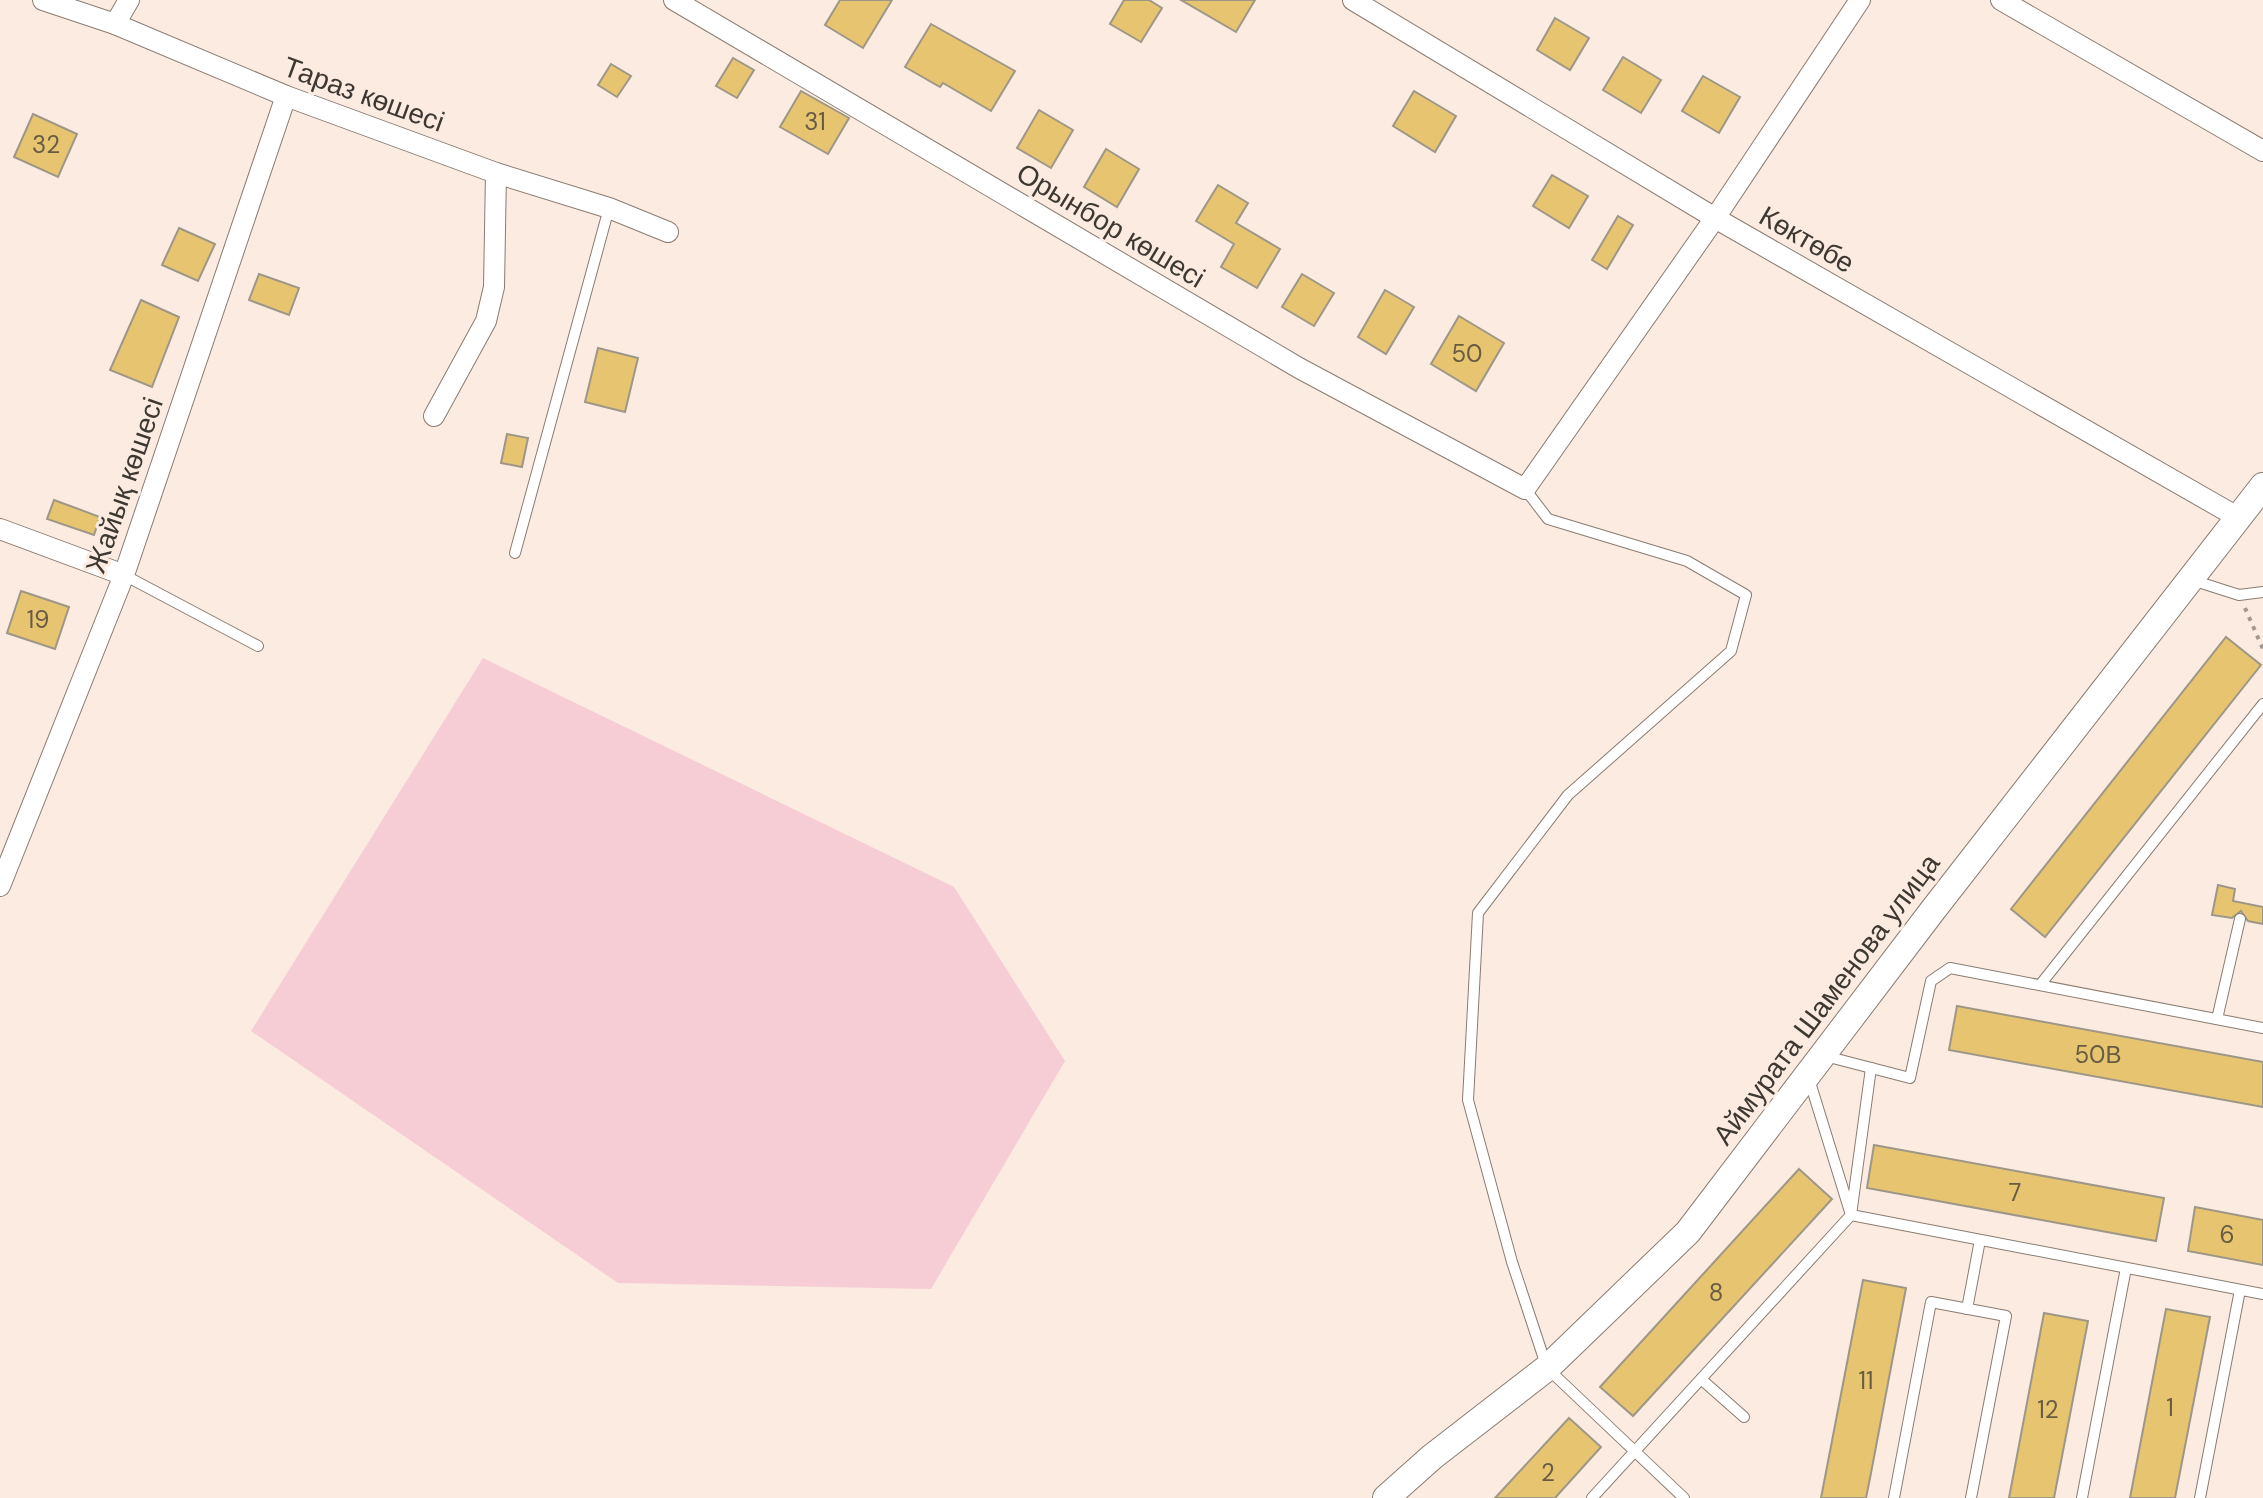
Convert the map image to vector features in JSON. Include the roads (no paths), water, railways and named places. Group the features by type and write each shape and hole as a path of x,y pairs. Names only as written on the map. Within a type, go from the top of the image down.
{"street":[{"name":"Тараз көшесі","path":"43,0 115,24 286,96 496,173 609,208 668,232"},
{"path":"115,24 129,0"},
{"name":"Орынбор көшесі","path":"674,0 1299,368 1525,489"},
{"name":"Көктөбе","path":"1353,0 1715,218 2239,518"},
{"path":"1525,489 1715,218 1860,0"},
{"path":"2001,0 2263,151"},
{"name":"Жайық көшесі","path":"0,886 124,575 286,96"},
{"path":"434,416 486,321 494,287 496,173"},
{"name":"Аймурата Шаменова улица","path":"1386,1498 1432,1457 1547,1368 1688,1232 2263,486"},
{"path":"0,529 124,575"}],"lane":[{"path":"515,553 609,208"},
{"path":"1525,489 1548,519 1687,561 1746,595 1731,651 1568,795 1478,913 1468,1100 1512,1262 1547,1368 1684,1498"},
{"path":"124,575 258,646"},
{"path":"2191,579 2239,595 2263,592"},
{"path":"2040,985 2263,704"},
{"path":"2217,1019 2240,919"},
{"path":"1823,1055 1910,1078 1931,981 1950,968 2263,1028"},
{"path":"1592,1498 1851,1215 1871,1068"},
{"path":"1808,1078 1851,1215"},
{"path":"1851,1215 2263,1294"},
{"path":"1967,1309 1980,1240"},
{"path":"2082,1498 2126,1268"},
{"path":"2200,1498 2240,1290"},
{"path":"1894,1498 1931,1302 2006,1316 1971,1498"},
{"path":"1701,1379 1744,1417"}]}
